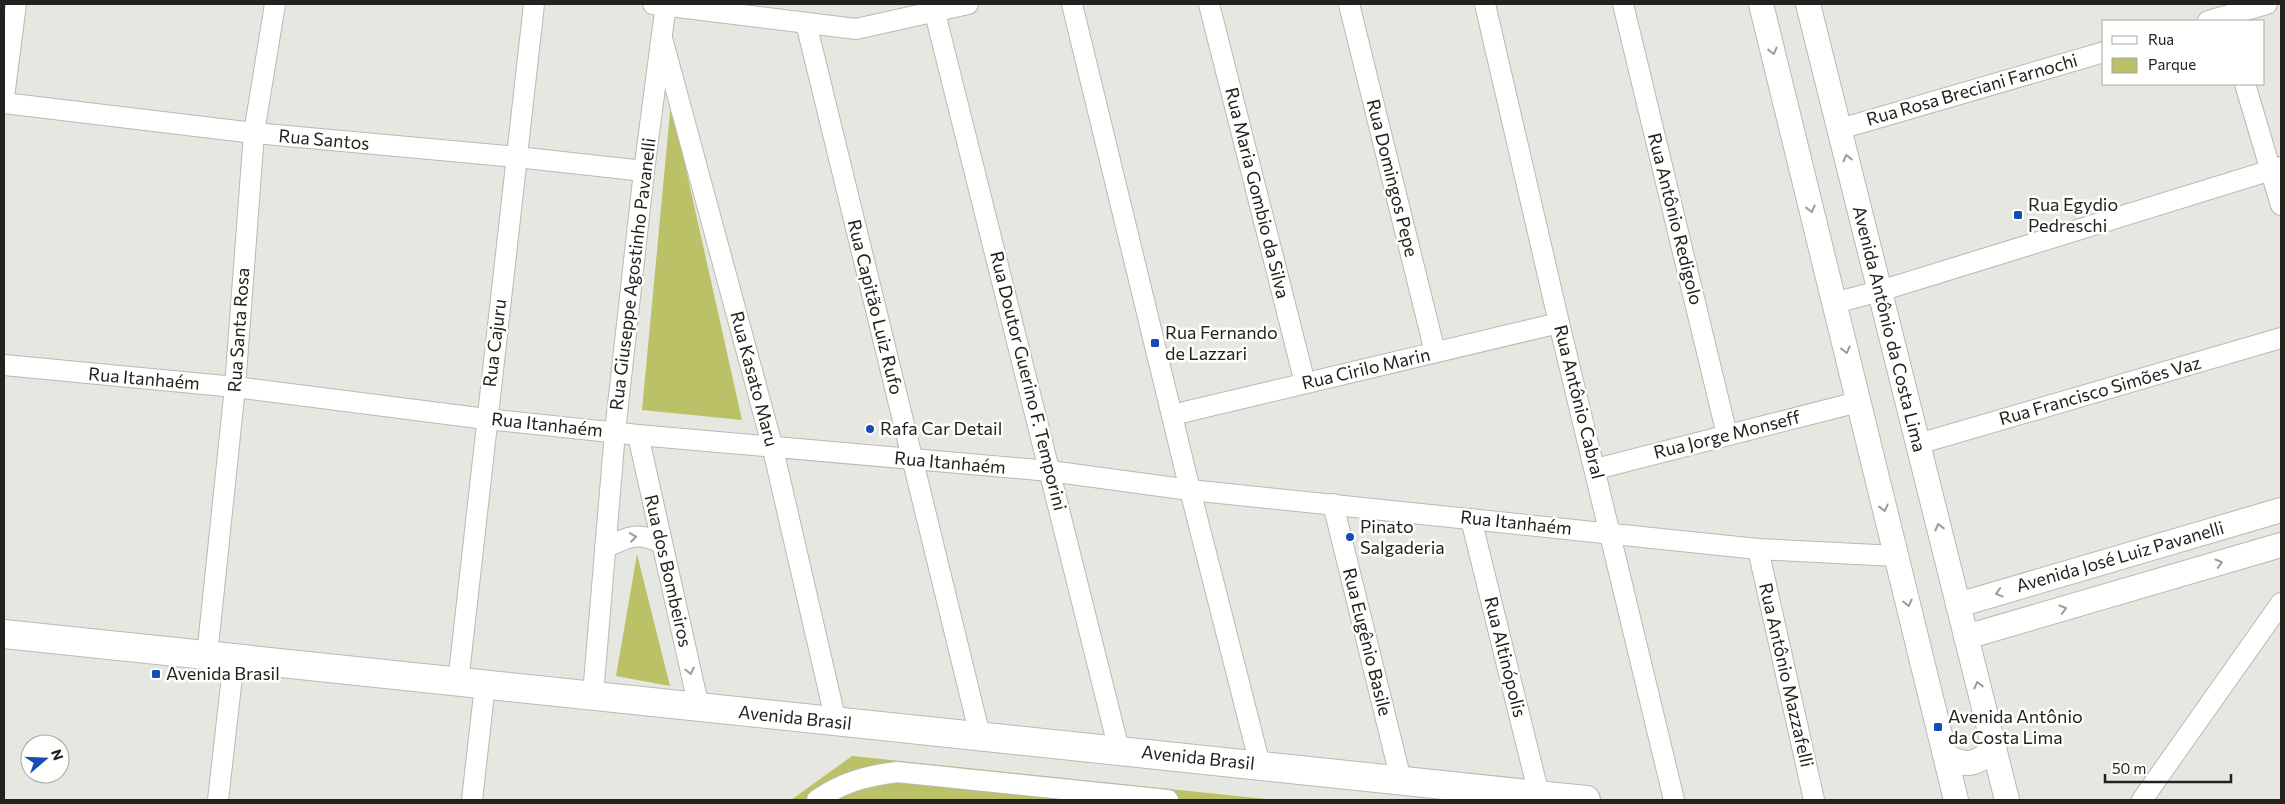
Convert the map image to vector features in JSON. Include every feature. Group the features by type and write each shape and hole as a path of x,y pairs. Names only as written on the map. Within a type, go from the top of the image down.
{"main road":[{"name":"Avenida Brasil","path":"4,634 1586,800"}],"street":[{"path":"4,96 16,4"},
{"name":"Rua Santa Rosa","path":"207,656 235,387 254,133 275,4"},
{"name":"Rua Cajuru","path":"458,683 486,419 534,4"},
{"path":"662,4 856,29 935,13 968,4"},
{"name":"Rua Giuseppe Agostinho Pavanelli","path":"593,695 615,432 644,171 662,38 662,4"},
{"path":"1072,4 1190,490 1260,765"},
{"name":"Rua Maria Gombio da Silva","path":"1209,4 1305,383"},
{"name":"Rua Domingos Pepe","path":"1349,4 1434,352"},
{"name":"Rua Antônio Cabral","path":"1486,4 1559,322 1612,533 1674,800"},
{"name":"Rua Antônio Redigolo","path":"1623,4 1727,435"},
{"path":"1761,4 1956,800"},
{"name":"Avenida Antônio da Costa Lima","path":"1808,4 2007,800"},
{"path":"2220,16 2267,4"},
{"name":"Rua Doutor Guerino F. Temporini","path":"935,13 1119,750"},
{"name":"Rua Capitão Luiz Rufo","path":"806,23 980,736"},
{"name":"Rua Kasato Maru","path":"662,38 772,445 836,722"},
{"name":"Rua Rosa Breciani Farnochi","path":"1840,129 2102,53"},
{"path":"2246,85 2276,169 2281,205"},
{"name":"Rua Santos","path":"4,103 254,133 517,157 644,171"},
{"path":"1834,303 1880,291 2276,169"},
{"name":"Rua Cirilo Marin","path":"1172,415 1559,322"},
{"name":"Rua Francisco Simões Vaz","path":"1918,444 2281,338"},
{"name":"Rua Itanhaém","path":"4,365 235,387 486,419 638,435 772,445 912,460 1050,471 1190,490 1758,549 1896,556"},
{"name":"Rua Jorge Monseff","path":"1596,469 1858,402"},
{"name":"Rua dos Bombeiros","path":"638,435 698,708"},
{"name":"Rua Eugênio Basile","path":"1333,504 1401,780"},
{"name":"Avenida José Luiz Pavanelli","path":"1958,605 2281,510"},
{"name":"Rua Altinópolis","path":"1472,519 1539,795"},
{"path":"605,548 625,538 636,536 648,536 661,543"},
{"name":"Avenida José Luiz Pavanelli","path":"1966,638 2281,545"},
{"name":"Rua Antônio Mazzafelli","path":"1758,549 1814,800"},
{"path":"2142,800 2281,603"},
{"path":"218,800 234,659"},
{"path":"472,800 485,685"},
{"path":"1946,755 1959,763 1972,764 1984,758 1994,748"},
{"path":"817,800 864,776 898,772 1168,800"}],"green space":[{"path":"671,102 742,420 642,410"},
{"path":"637,554 670,686 616,676"},
{"path":"852,756 1274,800 791,800"}],"place":[{"name":"Rua Egydio Pedreschi","path":"2018,215"},
{"name":"Rua Fernando de Lazzari","path":"1155,343"},
{"name":"Rafa Car Detail","path":"870,429"},
{"name":"Pinato Salgaderia","path":"1350,537"},
{"name":"Avenida Brasil","path":"156,674"},
{"name":"Avenida Antônio da Costa Lima","path":"1938,727"}]}
